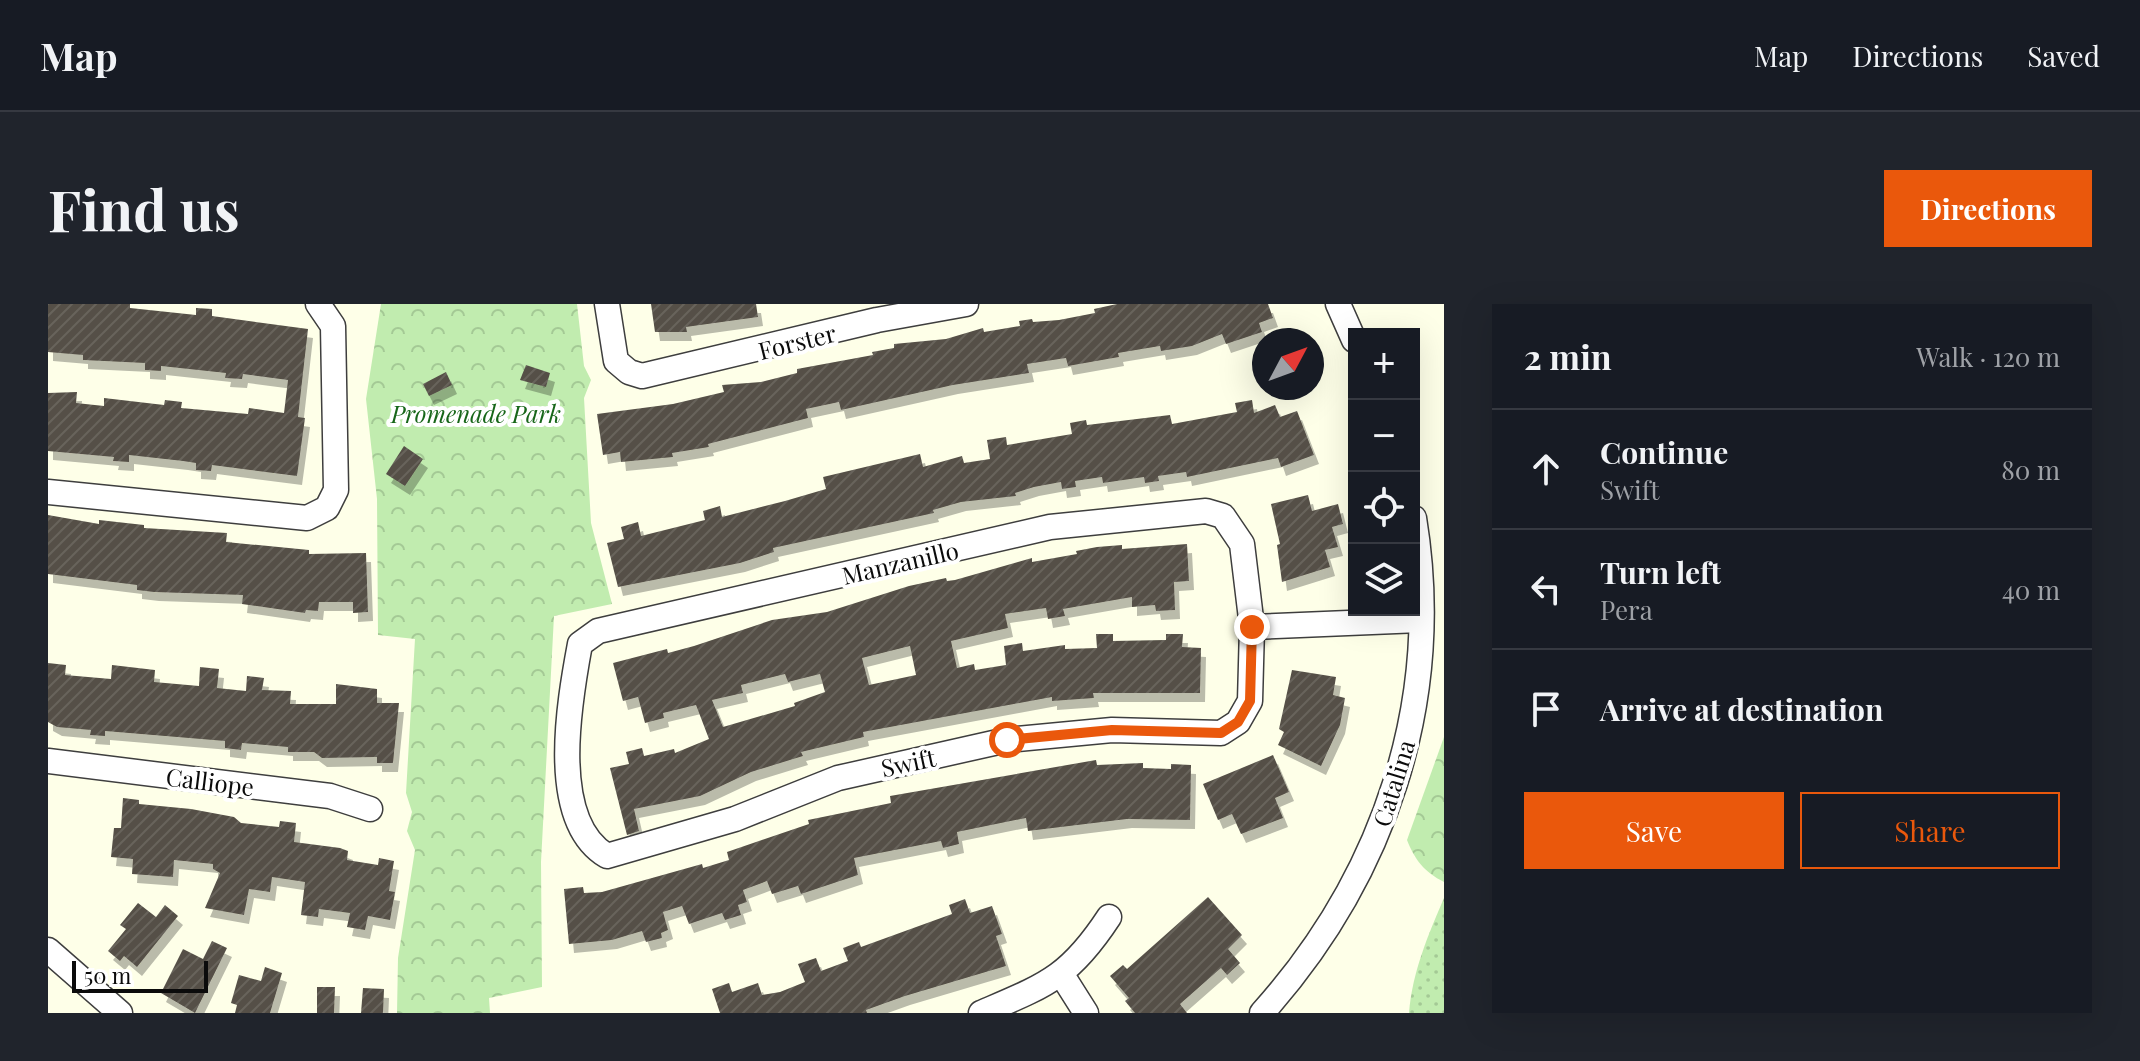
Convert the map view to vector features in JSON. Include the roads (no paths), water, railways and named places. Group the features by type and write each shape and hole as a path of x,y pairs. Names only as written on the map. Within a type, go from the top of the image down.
{"street":[{"path":"48,492 307,518 327,508 336,490 333,326 318,304"},
{"name":"Forster","path":"607,304 616,361 629,372 642,376 877,320 966,304"},
{"path":"1338,304 1349,328"},
{"name":"Manzanillo","path":"607,856 592,847 582,835 572,807 568,761 572,686 580,644 598,631 1050,527 1206,511 1223,516 1242,544 1252,627"},
{"name":"Catalina","path":"1262,1013 1333,923 1355,886 1382,822 1406,751 1415,706 1420,620 1416,544"},
{"path":"1252,627 1420,620"},
{"name":"Swift","path":"607,856 735,819 838,778 1007,740 1112,730 1221,733 1238,722 1250,701 1252,627"},
{"name":"Calliope","path":"48,761 330,796 370,809"},
{"path":"981,1013 1062,975 1091,944 1109,917"},
{"path":"48,950 120,1013"},
{"path":"1062,975 1086,1013"}],"park label":[{"name":"Promenade Park","path":"476,413"}]}
